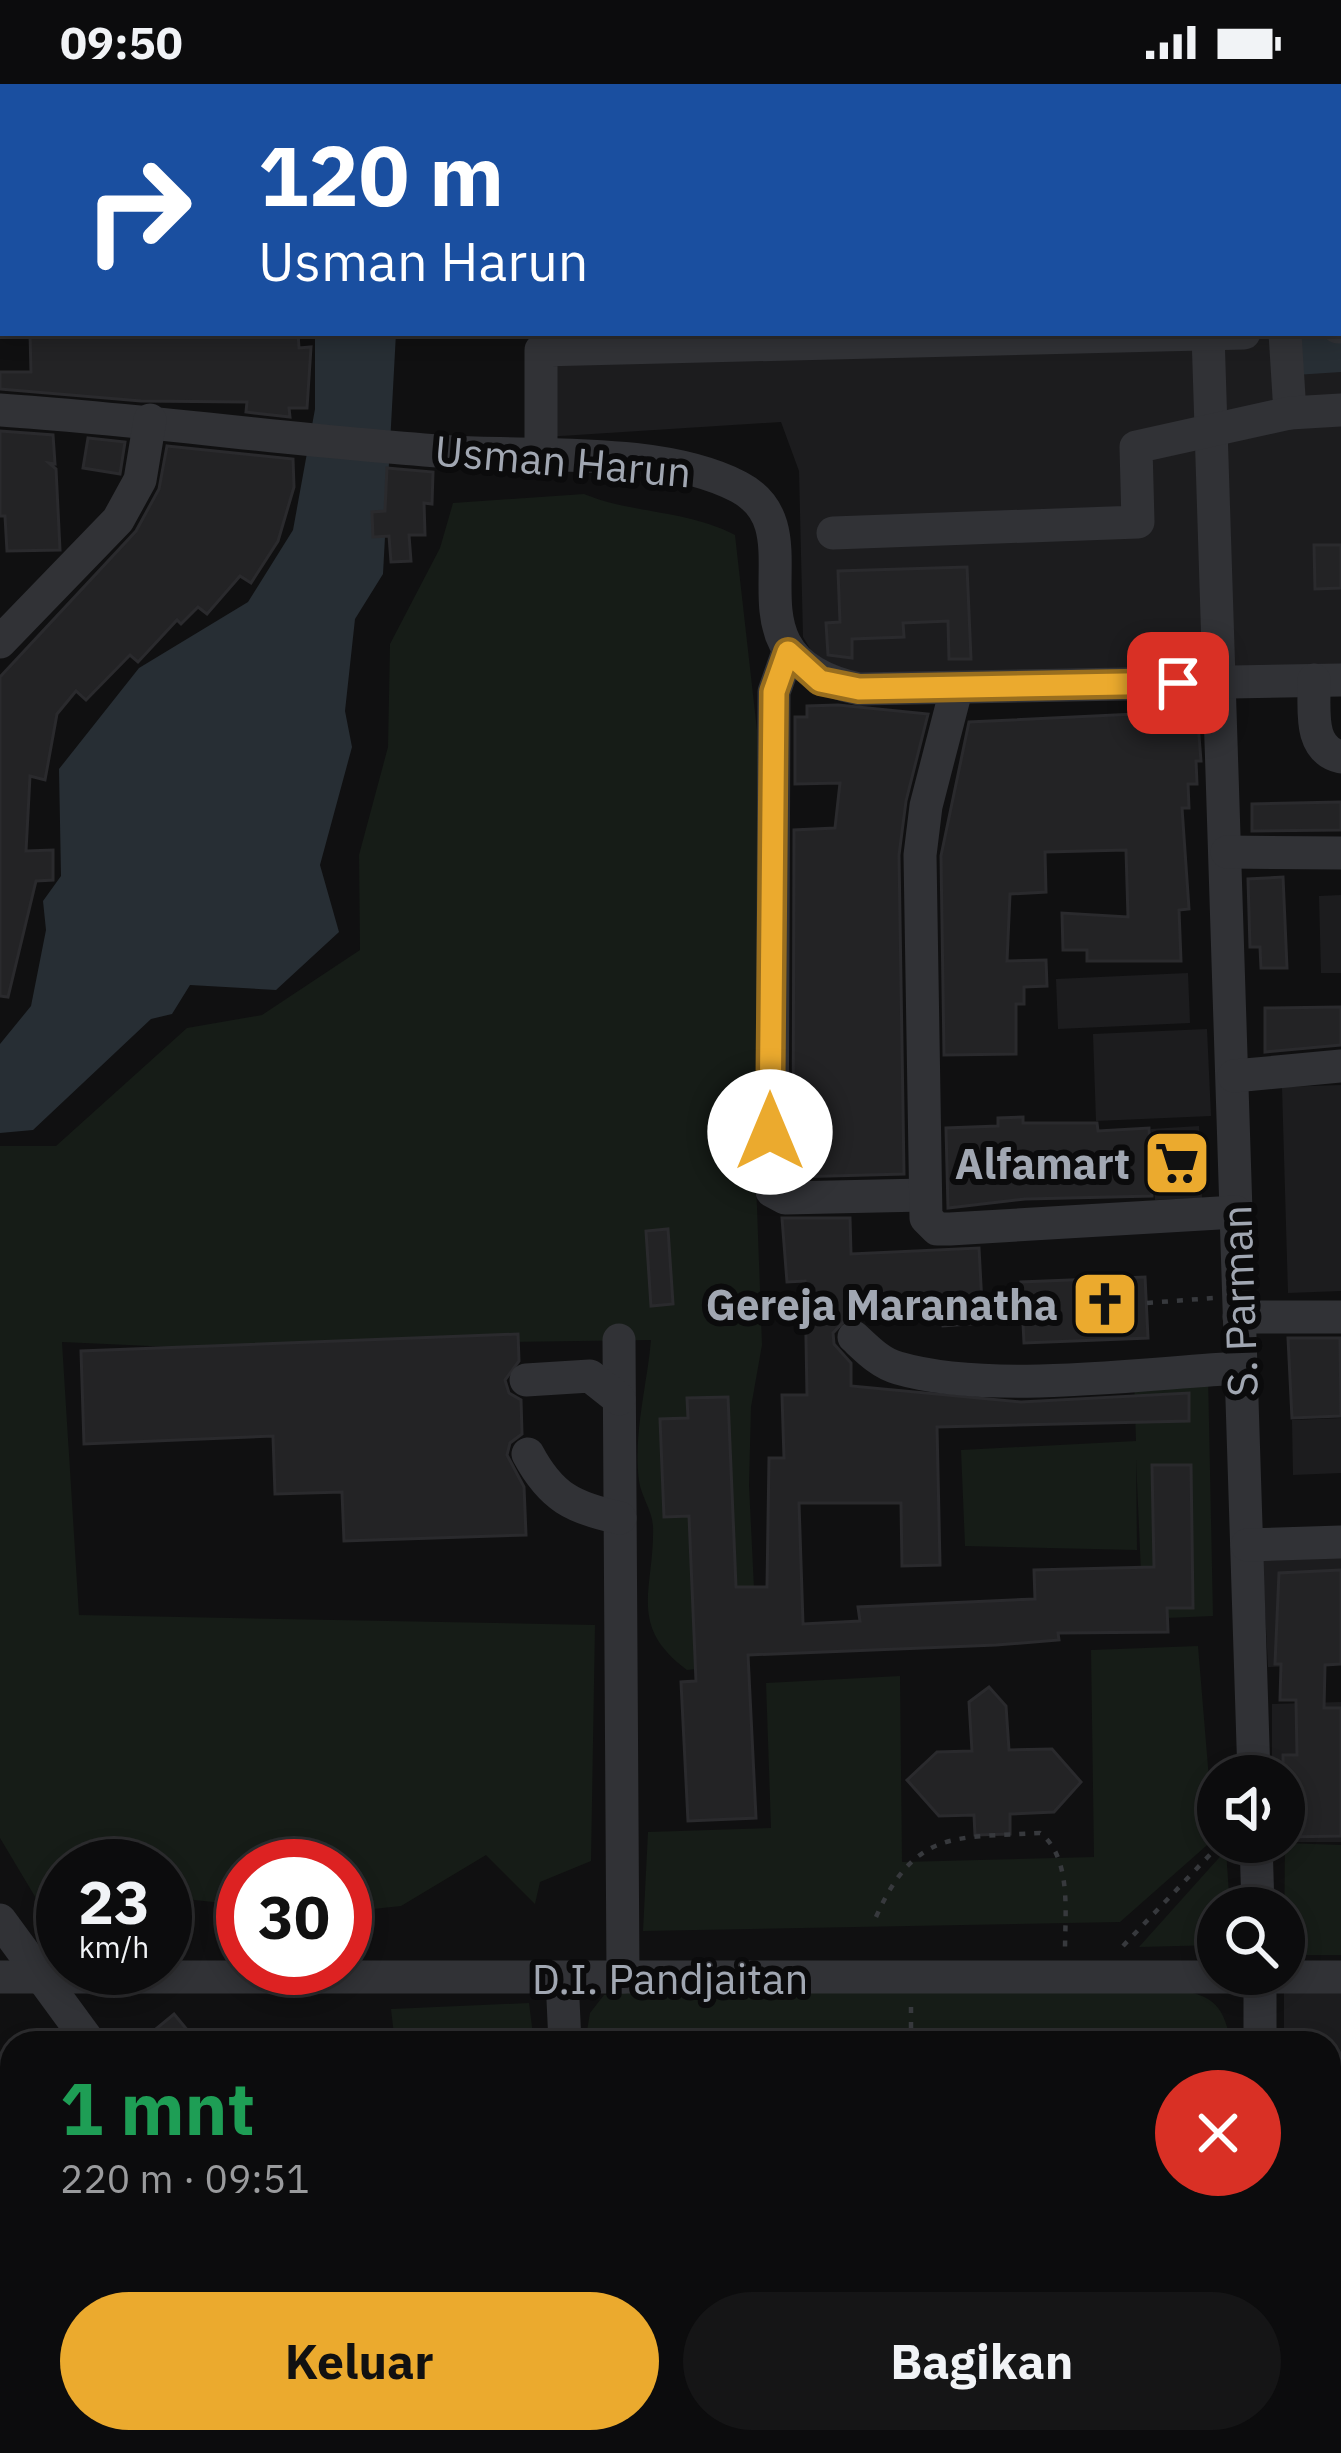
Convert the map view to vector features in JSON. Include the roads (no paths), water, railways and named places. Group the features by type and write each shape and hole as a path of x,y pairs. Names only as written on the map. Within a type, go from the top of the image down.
{"street":[{"path":"541,456 541,350 1125,336"},
{"name":"S. Parman","path":"1208,336 1234,1076 1230,1308 1241,1368 1253,1755"},
{"path":"1286,336 1290,413"},
{"name":"Usman Harun","path":"0,410 710,473 746,490 765,510 773,538 777,613 788,652"},
{"path":"833,532 1138,522 1136,447 1290,413 1341,410"},
{"path":"0,642 118,520 140,480 151,420"},
{"path":"788,652 801,669 839,685 956,690 1327,680 1316,738 1324,751 1341,757"},
{"path":"788,652 774,692 772,1191 785,1198 925,1195"},
{"path":"956,690 926,806 920,855 926,1217 937,1228 1235,1212"},
{"path":"1227,852 1341,853"},
{"path":"1234,1076 1341,1066"},
{"path":"1230,1308 1341,1317"},
{"path":"854,1337 896,1368 938,1375 1005,1379 1241,1368"},
{"path":"619,1340 623,1978"},
{"path":"526,1380 590,1376 620,1399"},
{"path":"528,1454 545,1486 563,1501 620,1518"},
{"path":"1247,1544 1341,1542"},
{"path":"0,1920 36,1971"},
{"name":"D.I. Pandjaitan","path":"192,1978 1197,1976"},
{"name":"D.I. Pandjaitan","path":"0,1977 36,1978"},
{"name":"D.I. Pandjaitan","path":"1305,1977 1341,1977"},
{"path":"562,1978 564,2031"},
{"path":"54,1995 81,2031"},
{"path":"1260,1995 1260,2031"}],"place":[{"name":"Alfamart","path":"1177,1163"},
{"name":"Gereja Maranatha","path":"1105,1304"}]}
